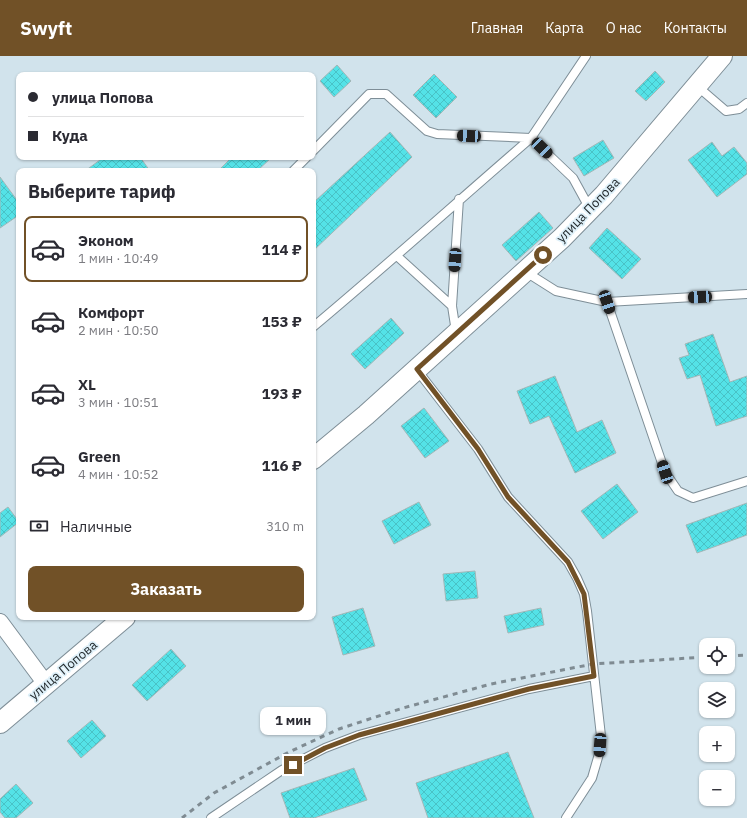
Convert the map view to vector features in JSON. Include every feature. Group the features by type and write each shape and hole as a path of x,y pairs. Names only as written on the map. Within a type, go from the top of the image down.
{"street":[{"name":"улица Попова","path":"316,456 417,369 525,272 591,210 722,56"},
{"name":"улица Попова","path":"0,723 122,620"},
{"path":"0,622 46,684"}],"lane":[{"path":"316,324 397,256 531,138 582,58"},
{"path":"697,86 726,111 739,109 747,103"},
{"path":"316,148 369,94 386,94 427,131 437,134 531,138 573,178 591,210"},
{"path":"296,168 304,160"},
{"path":"456,334 452,306 459,200"},
{"path":"397,256 452,306"},
{"path":"525,272 556,291 607,302 747,294"},
{"path":"607,302 665,472 678,491 693,498 747,482"},
{"path":"417,369 478,449 508,497 568,562 584,594 601,736 600,754 592,778 566,818"},
{"path":"211,818 282,770 325,748 352,737 529,689 594,676"}],"building":[{"path":"337,65 351,81 334,97 320,81"},
{"path":"655,71 665,82 646,101 635,91"},
{"path":"434,74 457,97 436,118 413,95"},
{"path":"390,132 412,157 316,248 316,200"},
{"path":"603,140 614,158 584,176 573,158"},
{"path":"712,142 722,156 734,147 747,163 747,174 717,197 688,160"},
{"path":"100,160 142,160 148,168 89,168"},
{"path":"229,160 269,160 260,168 221,168"},
{"path":"0,177 16,199 16,217 0,228"},
{"path":"539,212 553,228 516,261 502,245"},
{"path":"607,228 641,259 622,279 589,248"},
{"path":"391,318 404,333 365,369 351,354"},
{"path":"713,334 730,382 747,376 747,416 716,426 700,375 687,379 679,358 689,355 685,344"},
{"path":"555,376 577,432 602,420 616,453 575,473 549,416 530,424 517,391"},
{"path":"424,408 449,441 425,458 401,426"},
{"path":"617,484 638,512 603,539 581,511"},
{"path":"419,502 431,525 394,544 382,521"},
{"path":"747,503 747,535 697,553 686,525"},
{"path":"8,507 16,518 16,524 0,537 0,513"},
{"path":"475,571 478,598 446,601 443,574"},
{"path":"363,608 375,646 343,655 332,617"},
{"path":"541,608 544,625 508,633 504,616"},
{"path":"171,649 186,666 147,701 132,685"},
{"path":"92,720 106,736 81,758 67,741"},
{"path":"508,752 534,818 428,818 416,783"},
{"path":"354,768 367,800 314,818 290,818 281,793"},
{"path":"16,784 33,803 16,818 5,818 0,812 0,799"}],"railway":[{"path":"735,656 747,655"},
{"path":"182,818 214,793 289,752 339,729 403,708 491,684 593,664 699,657"}],"route":[{"path":"293,765 325,748 359,735 529,689 594,676 584,594 568,562 530,523 508,497 478,449 417,369 543,255"}]}
